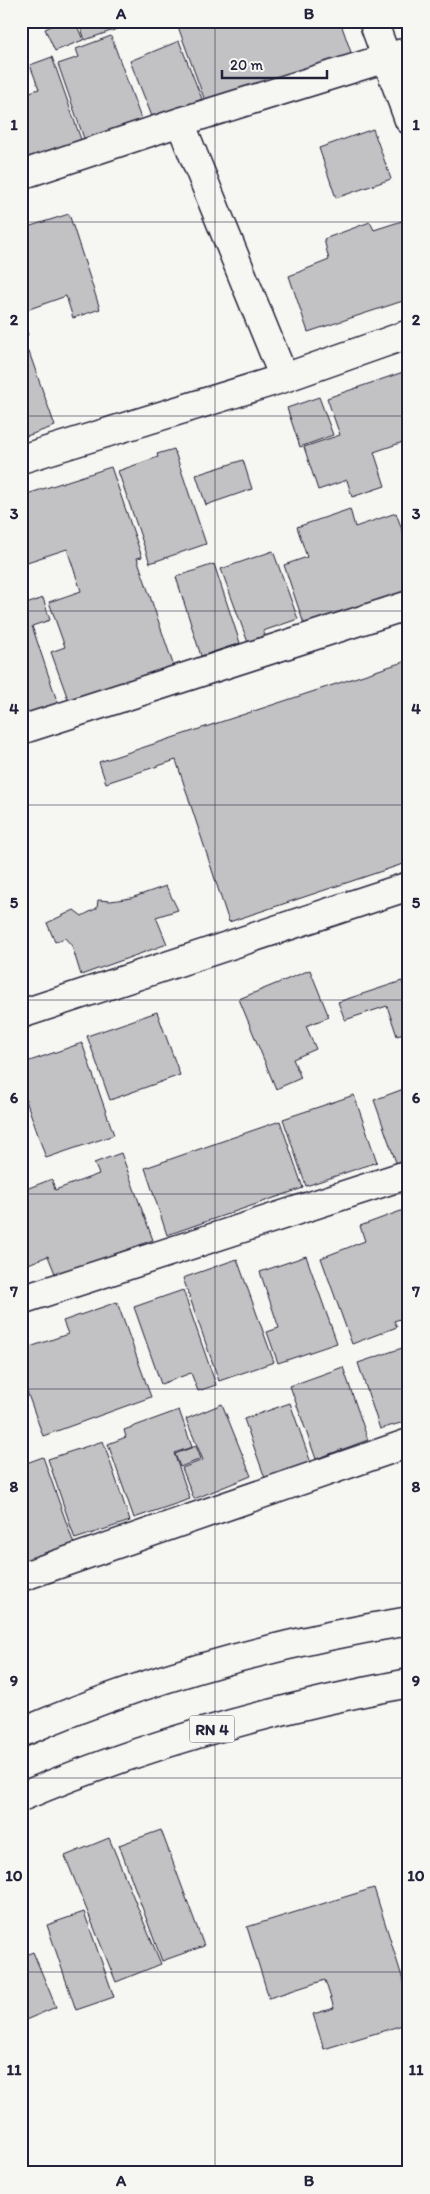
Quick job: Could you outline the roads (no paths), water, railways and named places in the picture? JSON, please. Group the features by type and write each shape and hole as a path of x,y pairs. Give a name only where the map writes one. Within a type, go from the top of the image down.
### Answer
{"street":[{"path":"373,21 397,54 409,120"},
{"path":"21,175 180,122 397,54"},
{"path":"180,122 284,378"},
{"path":"21,458 284,378 409,334"},
{"path":"21,730 409,605"},
{"path":"21,1014 409,886"},
{"path":"21,1300 409,1174"},
{"path":"21,1577 409,1443"},
{"path":"21,1733 190,1671 355,1630 409,1621"},
{"name":"RN 4","path":"21,1797 60,1780 149,1748 240,1720 332,1697 409,1683"}]}
